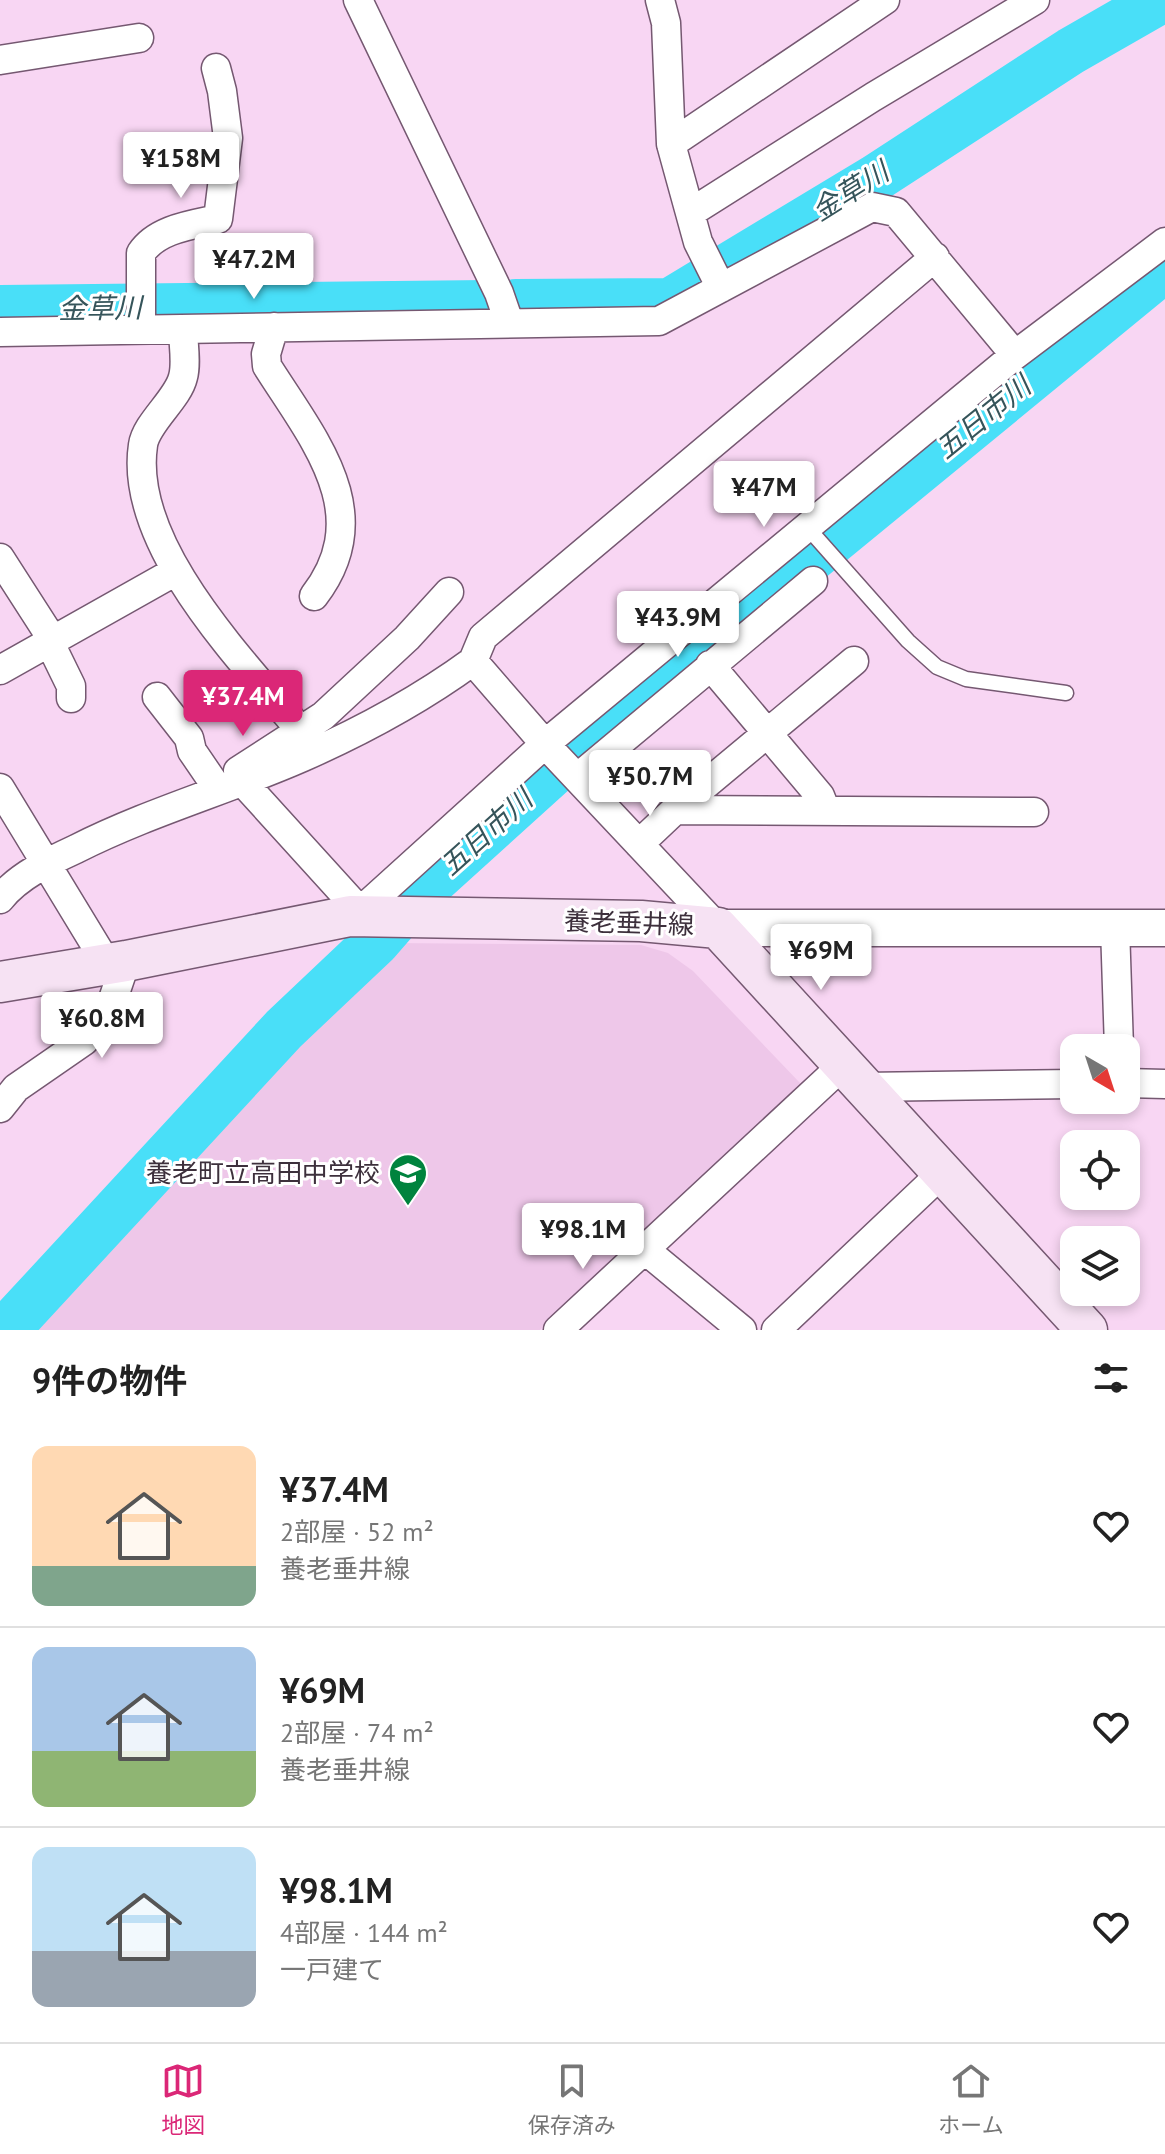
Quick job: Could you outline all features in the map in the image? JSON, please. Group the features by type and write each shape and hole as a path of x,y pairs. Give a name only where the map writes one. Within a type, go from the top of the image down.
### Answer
{"main road":[{"name":"養老垂井線","path":"0,982 364,915 432,919 641,921 718,928 1087,1330"}],"street":[{"path":"358,0 499,293 509,322"},
{"path":"660,0 666,23 671,144 698,242 716,277"},
{"path":"671,144 885,0"},
{"path":"690,213 1035,0"},
{"path":"0,60 139,38"},
{"path":"141,315 141,253 148,243 178,228 218,219 228,138 216,68"},
{"path":"0,332 141,315 183,329 659,321 716,277 872,207 896,212 1015,355"},
{"path":"157,697 189,738 192,751 364,915 545,744 1015,355 1165,242"},
{"path":"0,899 48,863 121,826 302,757 367,726 442,684 473,661 483,637 935,257"},
{"path":"274,327 266,354 267,366 331,475 341,502 340,546 323,584 314,596"},
{"path":"183,329 183,378 143,442 143,485 163,544 176,571 207,617 301,731"},
{"path":"0,558 50,640 71,686 71,698"},
{"path":"0,670 176,571"},
{"path":"577,778 813,581"},
{"path":"229,785 238,771 323,716 407,638 449,592"},
{"path":"473,661 545,744 718,928 1165,928"},
{"path":"639,844 675,810 854,661"},
{"path":"710,665 820,796 826,811"},
{"path":"0,788 116,962 109,1011 84,1041 16,1088 0,1108"},
{"path":"675,810 1034,812"},
{"path":"1115,927 1119,1034"},
{"path":"558,1330 644,1249 854,1076 1060,1083"},
{"path":"1140,1083 1165,1084"},
{"path":"776,1330 943,1172"},
{"path":"644,1249 742,1330"}],"lane":[{"path":"807,527 908,641 937,667 966,679 1066,693"}],"shaded area":[{"name":"養老町立高田中学校","path":"391,943 641,945 668,953 693,971 801,1084 540,1330 31,1330"}],"waterway":[{"name":"金草川","path":"516,303 670,302 874,179 1071,51 1160,0"},
{"name":"五日市川","path":"6,1330 284,1029 376,942 416,896 574,753 1165,268"},
{"name":"金草川","path":"0,309 487,304"}],"place":[{"name":"養老町立高田中学校","path":"408,1207"}]}
